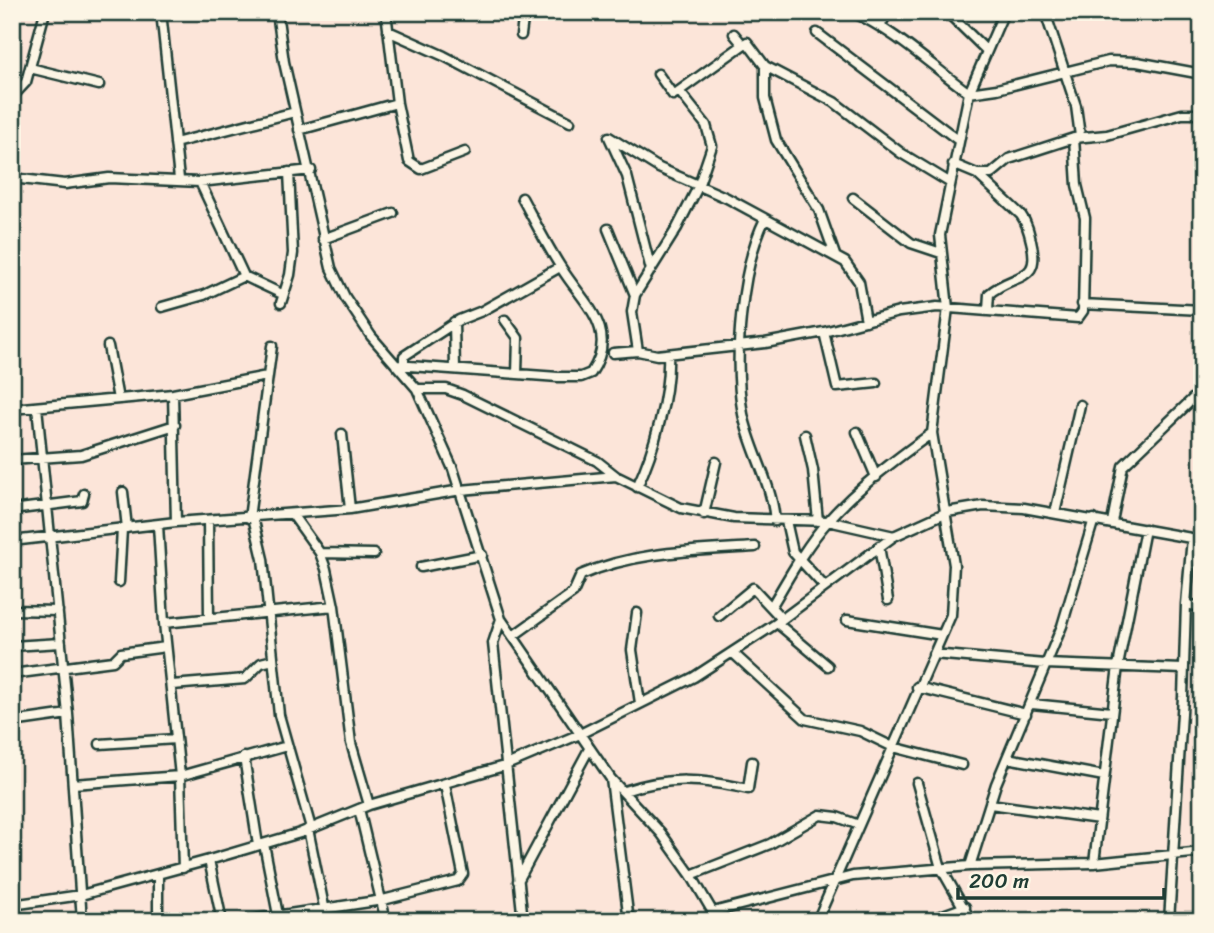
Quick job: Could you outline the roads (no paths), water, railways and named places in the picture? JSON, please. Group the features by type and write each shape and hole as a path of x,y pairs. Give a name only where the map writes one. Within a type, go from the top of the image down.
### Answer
{"street":[{"path":"12,97 26,82 45,12"},
{"path":"161,12 179,179"},
{"path":"277,12 295,112 311,170 331,268 356,313 417,389 461,490 501,620 611,779 624,791 691,875 718,921"},
{"path":"386,12 405,148 414,166 421,169 431,168 465,152"},
{"path":"521,35 524,12"},
{"path":"852,12 880,26 969,93 997,89 1065,69 1110,61 1137,62 1202,74"},
{"path":"880,26 888,12"},
{"path":"947,12 987,51"},
{"path":"822,919 917,687 951,615 955,592 947,512 932,433 948,308 940,235 969,93 1004,12"},
{"path":"613,353 638,351 668,354 741,345 824,332 899,312 948,308 1078,318 1083,311 1085,218 1077,185 1076,106 1045,12"},
{"path":"388,31 444,56 570,122"},
{"path":"817,33 958,140"},
{"path":"734,34 743,45"},
{"path":"658,74 673,95 747,43 765,66 834,102 901,153 950,181"},
{"path":"765,66 765,98 776,139 819,210 835,255"},
{"path":"30,68 99,85"},
{"path":"638,351 632,312 635,295 677,228 711,155 711,135 678,91"},
{"path":"299,130 397,103"},
{"path":"175,143 295,112"},
{"path":"953,164 978,174 991,174 1009,159 1077,137 1107,135 1182,114 1202,114"},
{"path":"650,270 627,176 609,137 698,187 727,198 835,255 852,269 859,282 866,321"},
{"path":"12,178 65,184 109,178 200,182 311,170"},
{"path":"200,182 244,276 282,298 288,283 293,253 289,172"},
{"path":"978,174 1026,221 1035,255 1032,270 1028,275 1002,284 989,294 988,309"},
{"path":"400,365 581,377 591,373 602,350 597,321 560,267 522,198"},
{"path":"853,198 911,243 941,253"},
{"path":"323,239 393,213"},
{"path":"765,219 749,257 741,345 743,413 755,455 772,492 775,521"},
{"path":"608,229 635,295"},
{"path":"400,365 404,356 454,322 482,311 560,267"},
{"path":"162,307 204,295 244,276"},
{"path":"1082,304 1202,310"},
{"path":"505,320 518,338 517,374"},
{"path":"454,322 455,369"},
{"path":"824,332 837,387 876,383"},
{"path":"108,346 118,400"},
{"path":"272,346 251,517 263,559 277,699 310,828 327,921"},
{"path":"637,487 648,460 668,381 668,354"},
{"path":"12,409 173,394 267,376"},
{"path":"417,389 446,389 463,395 597,461 616,476 681,508 704,514 775,521 828,521 894,536"},
{"path":"1112,522 1124,466 1202,390"},
{"path":"173,394 176,522"},
{"path":"1055,513 1080,405"},
{"path":"37,407 68,714 82,921"},
{"path":"12,460 81,455 174,425"},
{"path":"857,432 876,477"},
{"path":"771,607 799,560 828,521 876,477 932,433"},
{"path":"342,435 351,509"},
{"path":"805,435 813,470 818,521"},
{"path":"704,514 716,462"},
{"path":"12,541 176,522 351,509 461,490 616,476"},
{"path":"120,582 124,529 123,492"},
{"path":"12,510 82,501 84,494"},
{"path":"12,905 81,895 183,868 310,828 369,805 504,766 580,734 694,677 779,621 894,536 947,512 983,506 1094,519 1197,539 1185,604 1169,921"},
{"path":"292,514 320,553 334,606 351,743 369,805"},
{"path":"970,866 1007,758 1032,704 1045,664 1062,626 1094,519"},
{"path":"208,520 209,617"},
{"path":"786,521 790,547 824,586"},
{"path":"158,525 166,648 180,776 183,868"},
{"path":"1094,863 1118,666 1145,529"},
{"path":"879,546 888,600"},
{"path":"513,636 573,593 581,575 603,565 626,558 755,547"},
{"path":"320,553 374,554"},
{"path":"421,567 482,555"},
{"path":"719,616 751,588 771,607 779,621 828,666"},
{"path":"1185,604 1202,607"},
{"path":"164,623 334,606"},
{"path":"12,610 58,611"},
{"path":"636,613 632,650 640,703"},
{"path":"501,620 493,643 504,766 523,921"},
{"path":"847,620 942,635"},
{"path":"12,646 61,643"},
{"path":"12,674 113,661 121,653 166,648"},
{"path":"733,653 805,719 860,731 893,747 962,765"},
{"path":"933,654 1045,664 1183,669"},
{"path":"172,685 244,679 261,663 273,660"},
{"path":"917,687 1026,715"},
{"path":"1032,704 1112,712"},
{"path":"12,722 68,714"},
{"path":"100,744 176,739"},
{"path":"74,784 180,776 287,746"},
{"path":"518,881 589,749"},
{"path":"244,757 279,919"},
{"path":"1007,758 1104,776"},
{"path":"624,791 653,783 703,779 748,789 752,762"},
{"path":"611,779 629,921"},
{"path":"917,783 941,868 971,921"},
{"path":"242,921 279,919 383,900 458,881 463,877 445,785"},
{"path":"990,804 1099,819"},
{"path":"359,809 386,921"},
{"path":"691,875 770,844 820,815 859,825"},
{"path":"713,912 853,876 970,866 1094,863 1202,852"},
{"path":"209,860 222,921"},
{"path":"158,875 158,921"},
{"path":"926,921 965,907"}]}
